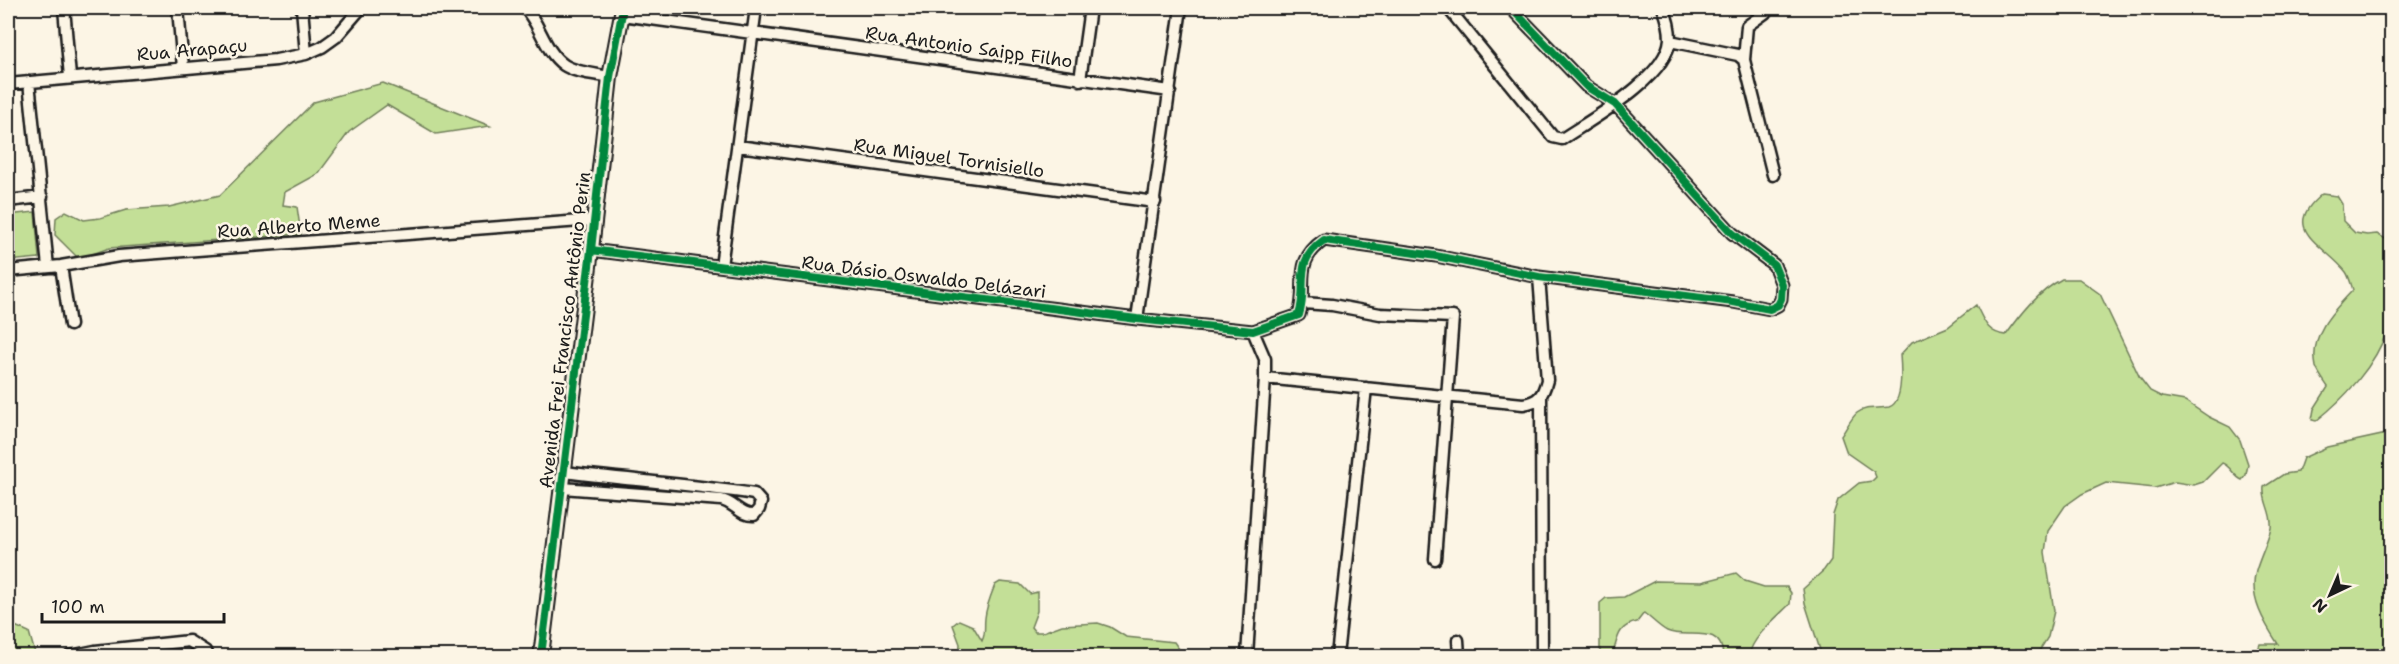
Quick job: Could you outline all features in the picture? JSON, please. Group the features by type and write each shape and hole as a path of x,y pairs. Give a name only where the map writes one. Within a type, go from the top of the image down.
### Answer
{"street":[{"path":"64,8 70,77"},
{"path":"178,8 183,68"},
{"path":"302,8 306,54"},
{"name":"Rua Arapaçu","path":"8,84 276,60 306,54 336,37 361,8"},
{"path":"525,8 533,16 544,39 561,63 566,67 610,77"},
{"path":"721,266 756,8"},
{"path":"1080,80 1090,8"},
{"path":"1137,319 1181,8"},
{"path":"1448,8 1553,137 1562,139 1615,105 1655,71 1670,41 1663,8"},
{"path":"1247,657 1265,378 1265,359 1253,331 1299,315 1303,303 1302,273 1311,249 1324,240 1436,256 1539,277 1733,302 1770,309 1778,305 1781,299 1782,285 1774,265 1732,233 1615,105 1586,86 1510,8"},
{"path":"1768,8 1765,13 1747,26 1744,60 1773,175"},
{"name":"Avenida Frei Francisco Antônio Perin","path":"541,657 610,77 622,11"},
{"name":"Rua Antonio Saipp Filho","path":"622,11 753,33 1170,91"},
{"path":"1670,41 1738,55 1744,60"},
{"path":"28,82 48,267"},
{"name":"Rua Miguel Tornisiello","path":"738,146 1155,202"},
{"path":"8,201 42,197"},
{"name":"Rua Alberto Meme","path":"8,271 61,266 119,256 594,220"},
{"name":"Rua Dásio Oswaldo Delázari","path":"591,250 1137,319 1253,331"},
{"path":"61,266 70,325"},
{"path":"1539,277 1547,380 1541,396 1542,657"},
{"path":"1303,303 1332,304 1380,314 1453,317 1435,559"},
{"path":"1265,378 1523,404 1535,402 1541,396"},
{"path":"1337,657 1366,388"},
{"path":"562,488 721,500 733,504 748,516 754,515 761,502 753,494 691,484 650,483 564,472"},
{"path":"1458,640 1459,657"},
{"path":"70,657 189,641 205,651 207,657"}],"green space":[{"path":"383,83 490,126 436,134 387,105 349,132 318,174 285,192 283,205 297,207 301,234 109,248 79,259 55,235 56,218 66,211 84,220 126,210 169,207 220,195 314,102"},
{"path":"2322,194 2337,196 2342,204 2343,221 2355,233 2377,234 2391,242 2392,286 2390,319 2375,356 2348,392 2316,421 2312,420 2314,409 2328,387 2316,367 2316,344 2324,324 2353,290 2346,272 2317,245 2304,227 2304,217 2309,207"},
{"path":"35,212 39,258 8,261 8,215"},
{"path":"2062,279 2079,279 2100,294 2140,378 2150,391 2162,397 2185,401 2209,417 2230,427 2240,440 2248,464 2246,475 2242,480 2222,463 2203,482 2194,485 2175,482 2155,488 2106,483 2082,494 2065,506 2048,531 2045,552 2054,611 2048,637 2036,656 1822,656 1805,603 1803,589 1824,570 1831,560 1833,515 1838,500 1859,483 1872,481 1876,477 1874,472 1847,453 1841,436 1855,415 1861,411 1889,407 1894,404 1900,384 1900,355 1912,342 1948,327 1976,305 1990,329 2006,335 2038,296"},
{"path":"2391,433 2391,554 2384,557 2391,579 2391,636 2379,656 2256,656 2260,644 2278,644 2263,619 2254,591 2256,571 2271,528 2264,487 2284,474 2298,472 2303,458 2327,447"},
{"path":"1736,573 1745,581 1764,587 1787,587 1791,593 1790,604 1760,635 1749,656 1723,656 1721,646 1716,639 1702,634 1667,631 1644,613 1637,622 1622,630 1612,656 1600,656 1600,603 1606,598 1624,597 1655,581 1702,582"},
{"path":"1000,582 1020,584 1030,594 1037,592 1037,611 1031,627 1035,632 1043,632 1062,625 1098,623 1126,637 1174,642 1184,656 959,656 960,644 953,625 959,620 973,626 982,641 988,605 995,585"},
{"path":"8,623 29,632 35,653 8,656"}],"cycle path":[{"path":"541,656 610,77 623,8"},
{"path":"591,250 1137,319 1253,331 1299,315 1302,304 1304,266 1314,249 1324,240 1436,256 1539,277 1733,302 1770,309 1778,305 1782,285 1774,265 1732,233 1615,104 1586,86 1511,8"}]}
